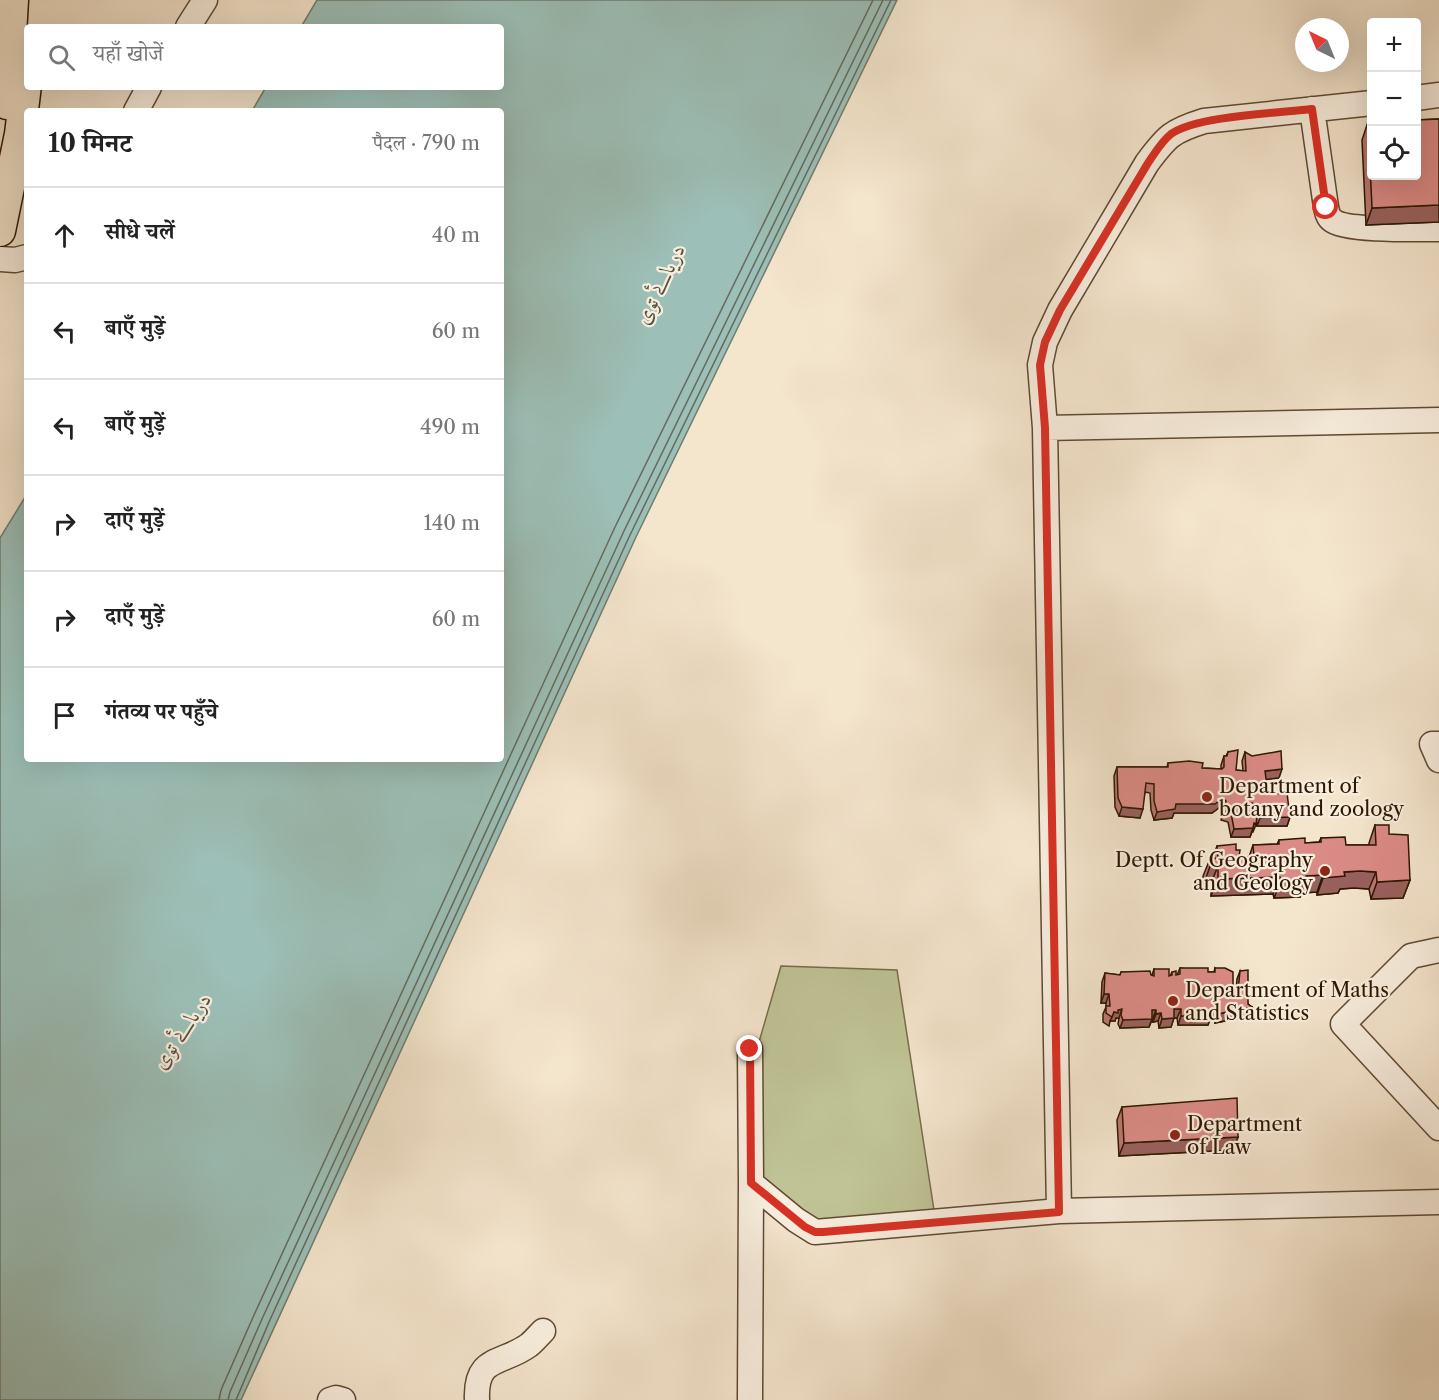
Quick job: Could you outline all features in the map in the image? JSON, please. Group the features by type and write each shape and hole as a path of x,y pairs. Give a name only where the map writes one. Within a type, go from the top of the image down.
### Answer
{"main road":[{"path":"0,149 9,96 13,0"},
{"path":"28,0 29,24"},
{"path":"0,231 20,134 25,90"}],"street":[{"path":"190,24 205,0"},
{"path":"138,108 147,90"},
{"path":"1421,97 1439,95"},
{"path":"1059,1212 1045,428 1040,365 1045,342 1060,310 1148,163 1163,141 1179,129 1204,121 1367,103"},
{"path":"1312,109 1329,218 1334,222 1360,227 1439,229"},
{"path":"0,259 24,258"},
{"path":"1045,428 1439,420"},
{"path":"1439,744 1432,744 1439,760"},
{"path":"1439,950 1411,956 1343,1024 1439,1128"},
{"path":"750,1049 750,1400"},
{"path":"751,1183 805,1227 815,1232 1059,1212 1439,1202"},
{"path":"477,1400 477,1384 485,1366 528,1346 543,1331"},
{"path":"330,1400 343,1400"}],"green space":[{"path":"781,966 897,970 936,1223 806,1240 752,1194 759,1042"}],"water":[{"name":"دریائے توی","path":"317,0 897,0 636,537 241,1400 0,1400 0,538 24,499 24,762 504,762 504,108 254,108 264,90 504,90 504,24 303,24"}],"building":[{"path":"1439,119 1439,205 1372,208 1371,180 1421,180 1421,120"},
{"name":"Department of botany and zoology","path":"1238,750 1236,770 1246,771 1245,752 1252,756 1281,751 1282,769 1265,771 1268,794 1287,793 1290,817 1260,818 1258,805 1252,803 1251,815 1257,817 1256,824 1254,823 1253,828 1234,829 1231,813 1224,811 1226,801 1223,798 1215,804 1176,804 1175,809 1157,812 1154,801 1154,784 1146,783 1143,809 1122,807 1118,798 1117,767 1168,767 1168,763 1189,761 1203,763 1202,768 1222,769 1224,756 1227,756 1228,752"},
{"path":"1375,825 1389,825 1389,834 1408,835 1410,880 1377,882 1376,872 1360,871 1344,872 1345,876 1323,878 1323,875 1306,876 1307,880 1281,881 1280,877 1218,879 1218,866 1210,866 1210,859 1218,858 1217,846 1236,844 1236,850 1240,850 1239,857 1254,857 1253,845 1279,844 1279,840 1305,838 1305,843 1321,842 1321,838 1345,837 1346,845 1376,845"},
{"name":"Department of Maths and Statistics","path":"1180,968 1208,968 1208,972 1215,972 1215,968 1225,968 1233,972 1233,991 1238,991 1240,971 1248,970 1248,1004 1252,1007 1218,1014 1218,1010 1211,1010 1211,1016 1181,1016 1181,1009 1174,1009 1174,1018 1162,1019 1161,1013 1156,1014 1156,1010 1152,1010 1152,1019 1123,1020 1122,1009 1118,1010 1118,1013 1114,1012 1112,1017 1106,1013 1106,1006 1110,1006 1109,994 1104,994 1105,973 1120,975 1121,972 1150,971 1154,976 1154,969 1169,969 1169,976 1176,971 1176,975 1180,974"},
{"name":"Department of Law","path":"1237,1098 1238,1137 1124,1143 1122,1107"}],"place":[{"name":"Department of botany and zoology","path":"1207,797"},
{"name":"Deptt. Of Geography and Geology","path":"1325,871"},
{"name":"Department of Maths and Statistics","path":"1173,1001"},
{"name":"Department of Law","path":"1175,1135"}],"route":[{"path":"750,1049 751,1183 810,1230 823,1232 1059,1212 1045,428 1040,365 1045,342 1060,310 1148,163 1163,141 1179,129 1204,121 1312,109 1326,207"}]}
